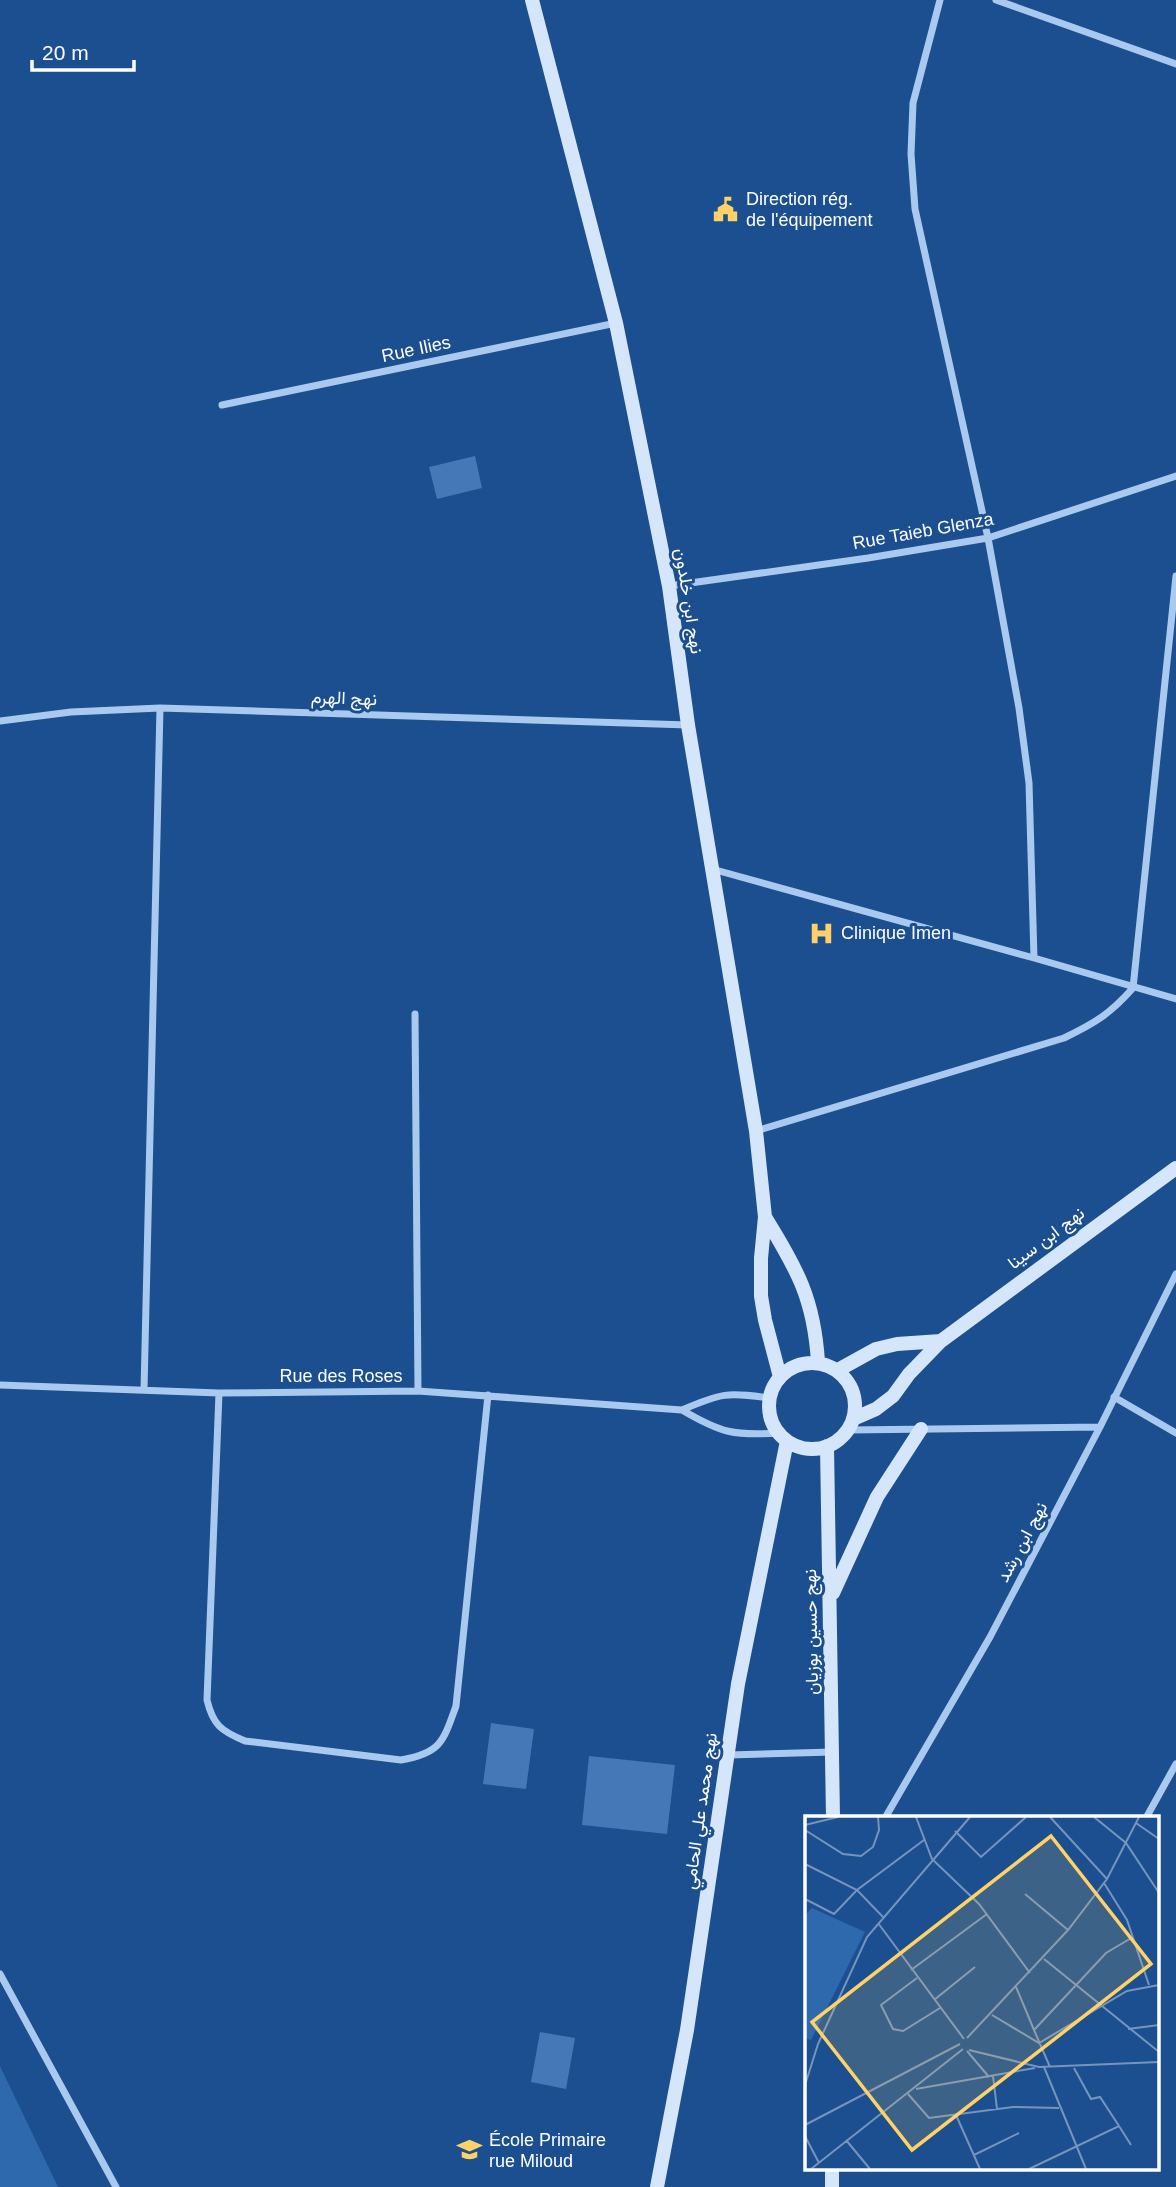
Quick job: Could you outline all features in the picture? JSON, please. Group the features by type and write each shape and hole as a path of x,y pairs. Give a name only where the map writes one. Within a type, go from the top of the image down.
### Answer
{"street":[{"name":"نهج ابن خلدون","path":"531,0 616,323 669,586 688,725 756,1131 765,1217 761,1296 780,1377"},
{"path":"940,0 913,103 911,154 915,209 988,538 1026,748 1034,958"},
{"path":"996,0 1176,64"},
{"name":"Rue Ilies","path":"222,405 616,323"},
{"name":"Rue Taieb Glenza","path":"669,586 988,538 1176,476"},
{"path":"756,1131 1064,1038 1115,1008 1133,988 1176,576"},
{"path":"144,1390 160,708"},
{"name":"نهج الهرم","path":"0,721 71,712 160,708 688,725"},
{"path":"712,869 1176,999"},
{"path":"415,1014 418,1391"},
{"name":"نهج ابن سينا","path":"851,1424 893,1396 909,1374 941,1341 1176,1168"},
{"name":"نهج ابن خلدون","path":"765,1217 798,1275 808,1299 816,1332 818,1362"},
{"name":"نهج ابن رشد","path":"886,1816 990,1637 1101,1427 1176,1274"},
{"path":"838,1370 876,1349 897,1344 941,1341"},
{"path":"818,1362 838,1370 850,1384 855,1401 851,1424 827,1446 813,1449 799,1447 783,1437 769,1411 769,1398 780,1377 790,1367 804,1363 818,1362"},
{"name":"Rue des Roses","path":"0,1385 219,1393 418,1391 682,1410 719,1395 733,1393 769,1398"},
{"path":"219,1393 207,1700 212,1718 226,1733 244,1741 401,1760 425,1756 445,1737 456,1706 488,1395"},
{"path":"1114,1397 1176,1433"},
{"name":"Rue des Roses","path":"682,1410 724,1432 783,1437"},
{"path":"851,1424 921,1429 1101,1427"},
{"path":"830,1597 877,1497 921,1429"},
{"name":"نهج محمد علي الحامي","path":"657,2187 687,2030 738,1684 783,1437"},
{"name":"نهج حسين بوزيان","path":"827,1446 833,1816"},
{"path":"728,1755 832,1752"},
{"path":"1147,1816 1176,1764"},
{"path":"1167,1781 1176,1783"},
{"path":"0,1974 116,2187"}],"shaded area":[{"path":"0,2066 58,2187 0,2187"}],"building":[{"path":"475,456 482,488 437,499 429,467"},
{"path":"491,1723 534,1729 526,1789 483,1784"},
{"path":"589,1756 675,1765 667,1834 582,1825"},
{"path":"540,2032 575,2038 566,2089 531,2082"}],"place":[{"name":"Direction rég. de l'équipement","path":"726,209"},
{"name":"Clinique Imen","path":"821,933"},
{"name":"École Primaire rue Miloud","path":"469,2150"}]}
